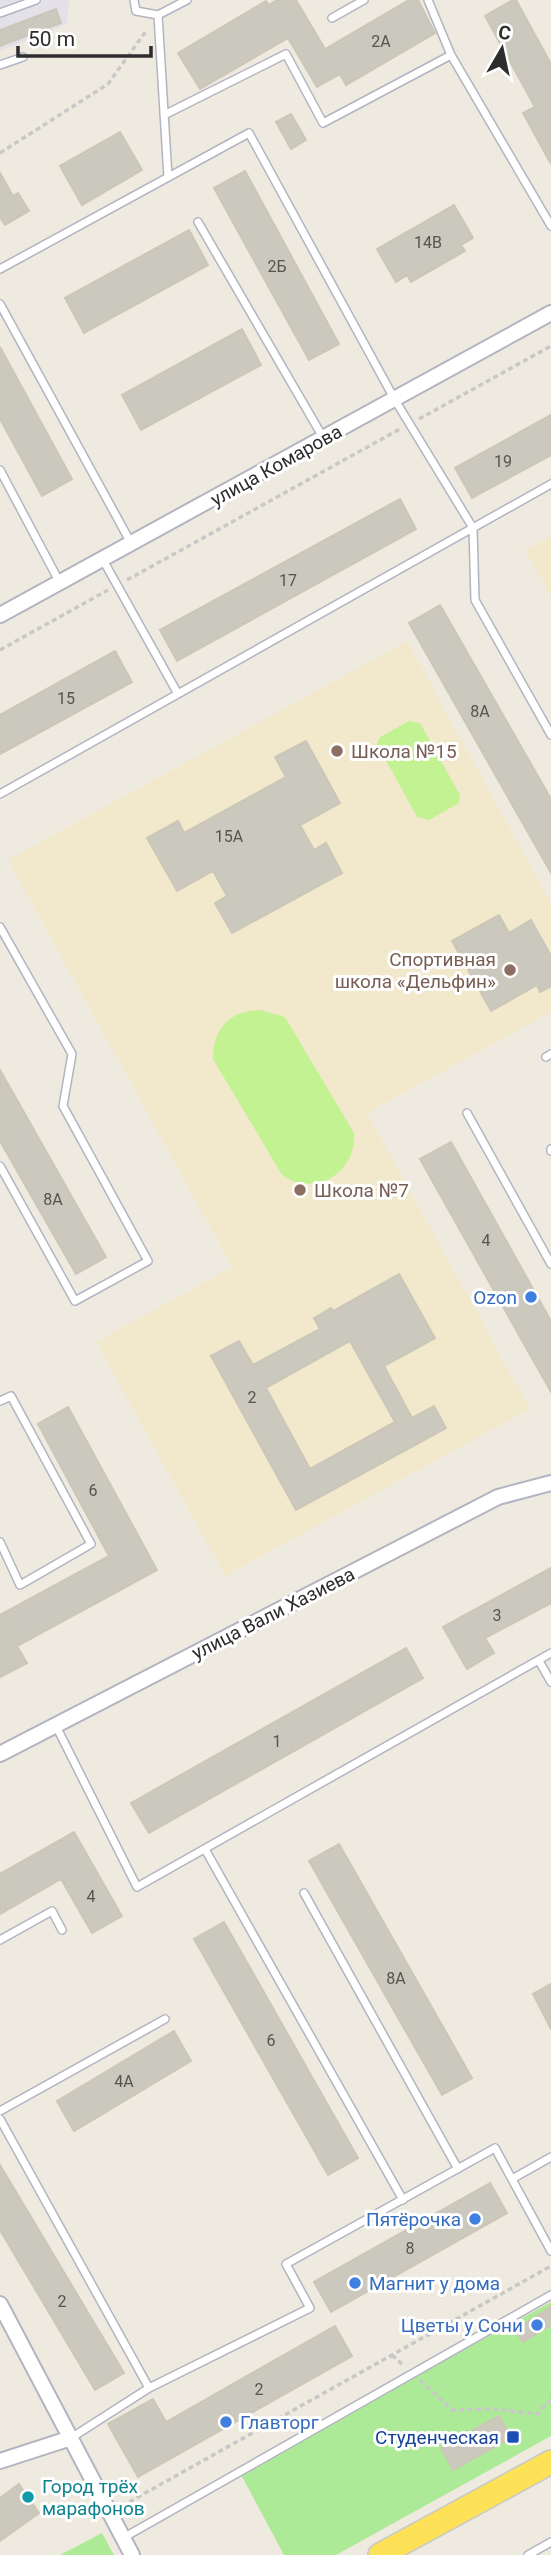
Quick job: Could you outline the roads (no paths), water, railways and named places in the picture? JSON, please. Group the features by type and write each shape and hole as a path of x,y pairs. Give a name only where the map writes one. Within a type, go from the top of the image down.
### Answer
{"main road":[{"path":"380,2555 551,2462"}],"street":[{"name":"улица Комарова","path":"0,615 551,313"},
{"name":"улица Вали Хазиева","path":"0,1754 498,1497 551,1483"},
{"path":"0,2304 132,2555"},
{"path":"0,2461 71,2438"}],"lane":[{"path":"0,13 36,0"},
{"path":"134,0 136,10 158,15 187,0"},
{"path":"332,18 364,0"},
{"path":"428,0 451,55 551,226"},
{"path":"158,15 167,177"},
{"path":"164,115 286,54 323,123 451,55"},
{"path":"0,65 23,57"},
{"path":"0,269 249,133 395,400 473,528 475,600 551,735"},
{"path":"198,222 324,439"},
{"path":"0,304 132,544"},
{"path":"0,470 60,583"},
{"path":"0,794 551,484"},
{"path":"103,560 178,694"},
{"path":"0,927 72,1054 62,1106 148,1261 75,1301 0,1166"},
{"path":"467,1113 551,1264"},
{"path":"0,1401 10,1396 91,1544 20,1585 0,1542"},
{"path":"56,1726 137,1887 206,1851 551,1653"},
{"path":"539,1661 551,1682"},
{"path":"206,1851 403,2200"},
{"path":"304,1893 458,2169"},
{"path":"0,1940 52,1912 62,1930"},
{"path":"0,2111 165,2019"},
{"path":"0,2119 149,2388"},
{"path":"71,2438 149,2388 310,2308 286,2264 495,2148 551,2251"},
{"path":"512,2179 551,2157"},
{"path":"123,2538 551,2295"},
{"path":"528,2555 551,2542"}],"place":[{"name":"Школа №15","path":"337,751"},
{"name":"Спортивная школа «Дельфин»","path":"510,970"},
{"name":"Школа №7","path":"300,1190"},
{"name":"Ozon","path":"531,1297"},
{"name":"Пятёрочка","path":"475,2219"},
{"name":"Магнит у дома","path":"355,2283"},
{"name":"Цветы у Сони","path":"537,2325"},
{"name":"Главторг","path":"226,2422"},
{"name":"Студенческая","path":"513,2437"},
{"name":"Город трёх марафонов","path":"28,2497"}]}
